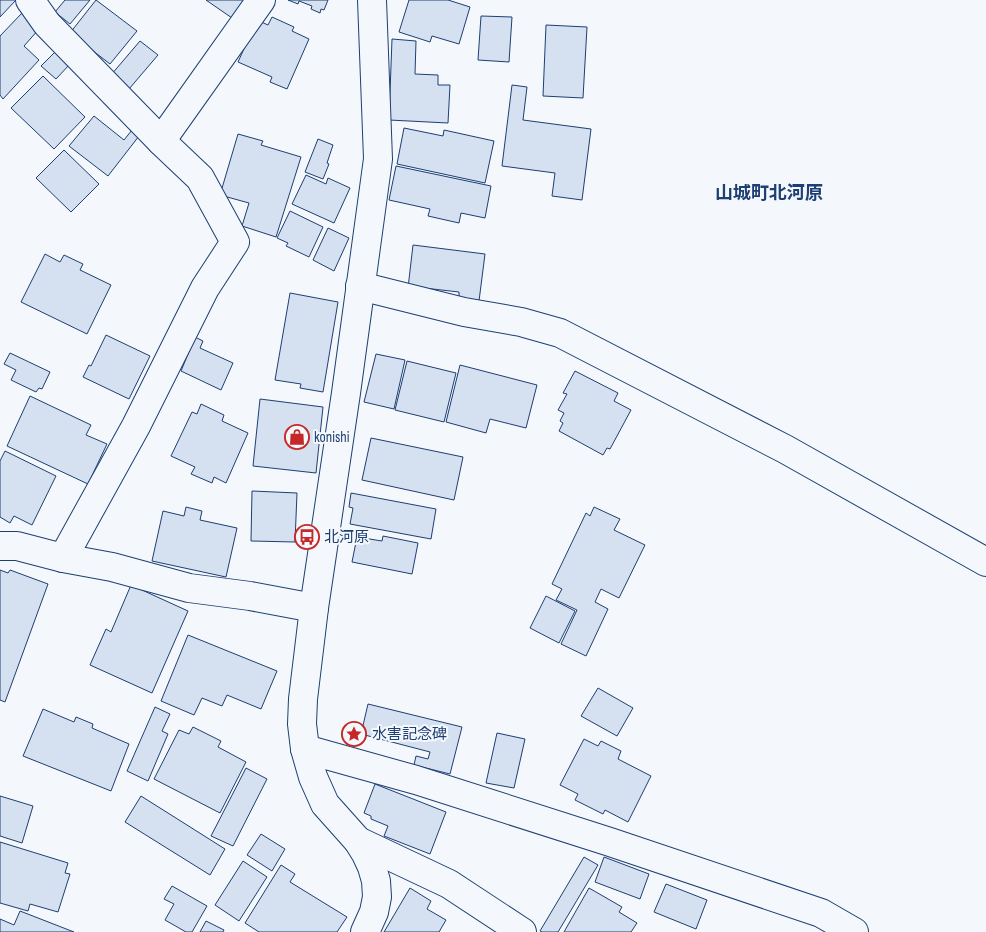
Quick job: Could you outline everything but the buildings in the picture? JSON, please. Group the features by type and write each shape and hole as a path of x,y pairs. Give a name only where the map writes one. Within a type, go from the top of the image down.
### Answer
{"street":[{"path":"30,0 47,24 200,178 235,242 205,288 136,426 63,558"},
{"path":"161,140 261,0"},
{"path":"365,932 374,912 377,897 376,881 369,860 358,842 325,804 313,777 305,749 302,724 303,699 314,608 378,159 372,0"},
{"path":"360,286 464,312 522,322 560,333 785,449 986,562"},
{"path":"0,546 17,546 63,558 112,567 189,588 250,596 314,608"},
{"path":"305,749 416,780 610,842 821,913 854,932"},
{"path":"358,842 449,884 522,932"}],"place":[{"name":"konishi","path":"297,437"},
{"name":"北河原","path":"307,537"},
{"name":"水害記念碑","path":"354,734"}],"district":[{"name":"山城町北河原","path":"769,193"}]}
